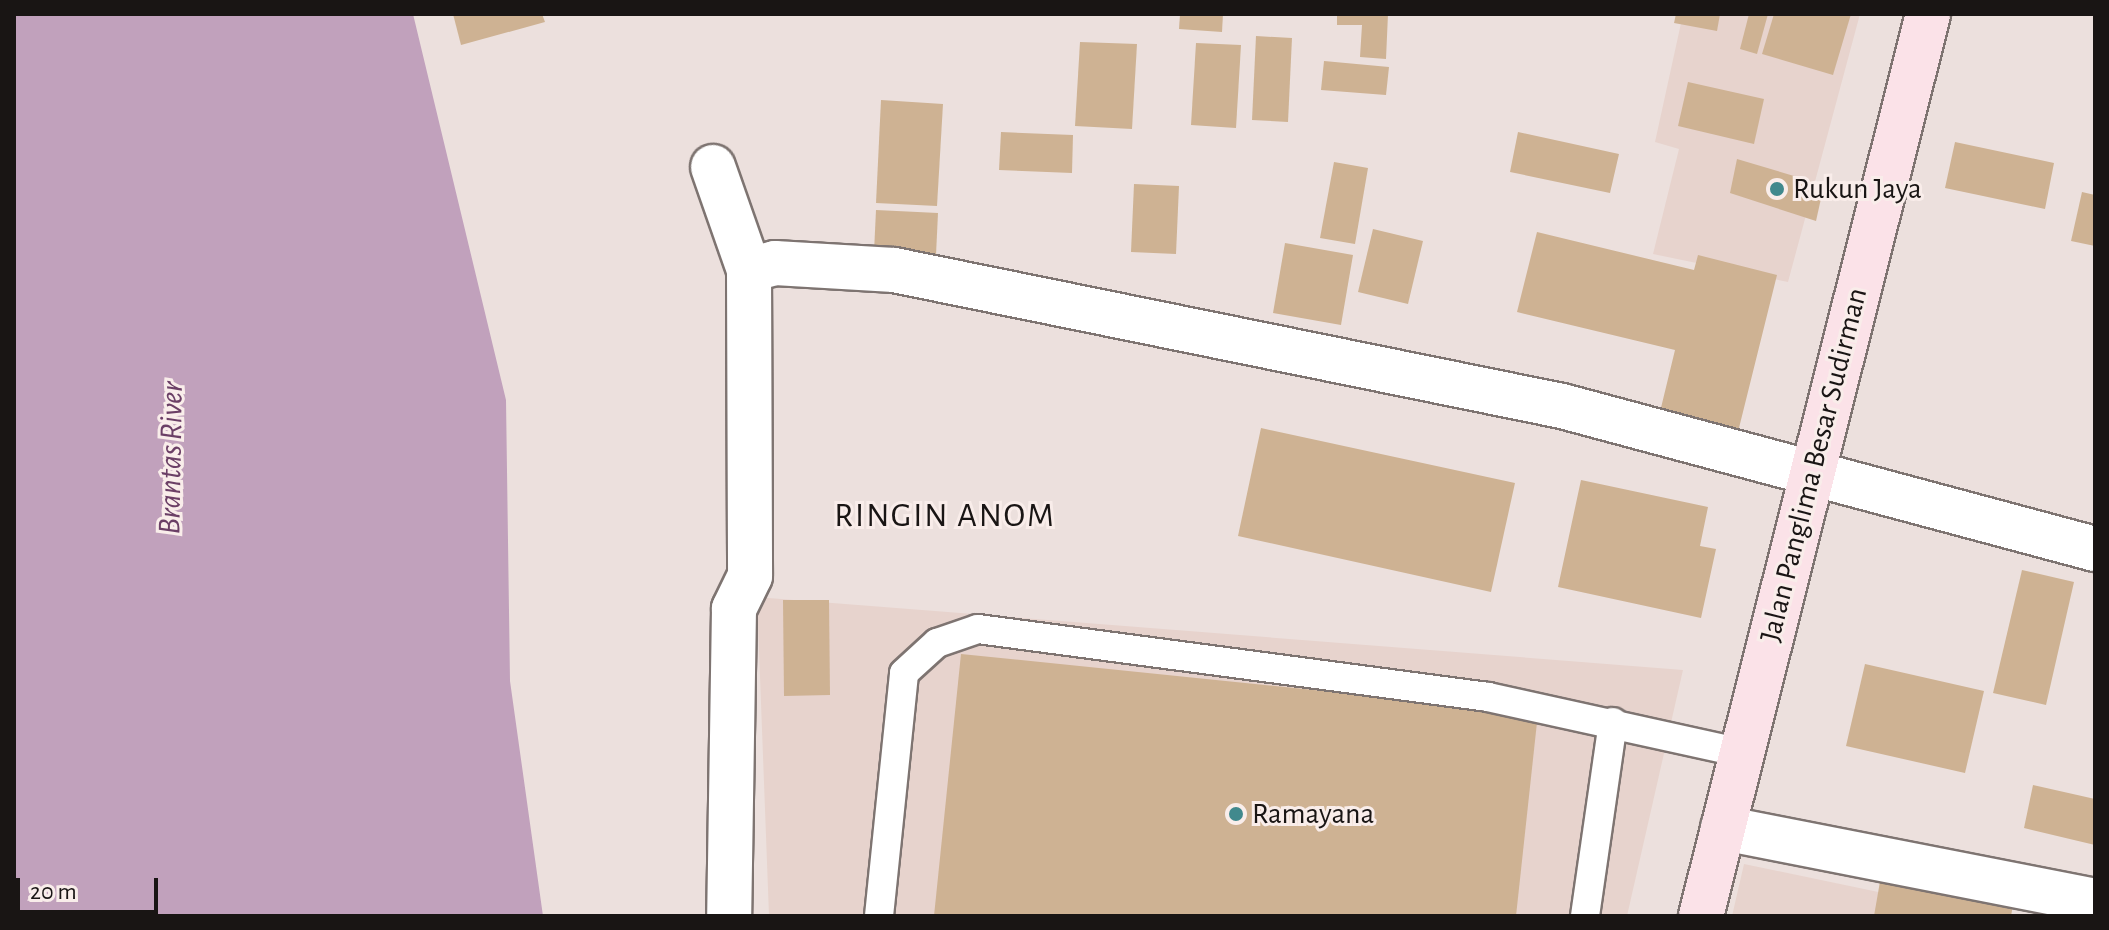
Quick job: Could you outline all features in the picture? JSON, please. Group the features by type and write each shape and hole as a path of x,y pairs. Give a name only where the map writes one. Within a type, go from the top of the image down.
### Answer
{"main road":[{"name":"Jalan Panglima Besar Sudirman","path":"1701,916 1811,469 1928,14"}],"street":[{"path":"713,167 749,270 750,576 734,609 729,916"},
{"path":"749,270 775,263 894,270 1562,406 1811,469 2095,549"},
{"path":"1723,828 2095,901"}],"lane":[{"path":"879,916 904,673 937,643 978,629 1488,697 1743,753"},
{"path":"1585,916 1613,722"}],"shaded area":[{"path":"1683,14 1860,14 1788,282 1653,254 1679,149 1655,142"},
{"path":"757,597 1683,670 1627,916 769,916"},
{"path":"1744,864 1993,916 1732,916"}],"water":[{"name":"Brantas River","path":"14,14 413,14 506,400 510,681 543,916 14,916"}],"building":[{"path":"453,14 542,14 545,22 461,45"},
{"path":"1180,14 1223,14 1222,32 1179,29"},
{"path":"1337,14 1388,14 1386,59 1360,57 1362,25 1337,25"},
{"path":"1676,14 1720,14 1717,31 1674,23"},
{"path":"1749,14 1768,14 1757,54 1740,49"},
{"path":"1774,14 1851,14 1833,75 1762,54"},
{"path":"1256,36 1292,38 1288,122 1252,120"},
{"path":"1080,42 1137,44 1132,129 1075,126"},
{"path":"1196,43 1241,45 1236,128 1191,125"},
{"path":"1324,61 1389,67 1386,95 1321,90"},
{"path":"1688,82 1764,99 1754,144 1678,126"},
{"path":"881,100 943,104 937,206 876,203"},
{"path":"1001,132 1073,135 1072,173 999,170"},
{"path":"1518,132 1619,154 1610,193 1510,172"},
{"path":"1955,142 2054,163 2045,209 1945,188"},
{"name":"Rukun Jaya","path":"1737,159 1824,185 1816,221 1730,193"},
{"path":"1334,162 1368,168 1355,244 1320,238"},
{"path":"1134,184 1179,186 1176,254 1131,252"},
{"path":"2082,192 2095,195 2095,246 2071,241"},
{"path":"876,210 938,213 936,255 874,252"},
{"path":"1373,229 1423,241 1408,304 1358,292"},
{"path":"1537,232 1694,270 1698,255 1777,275 1737,436 1659,416 1675,350 1517,312"},
{"path":"1285,243 1353,255 1341,325 1273,313"},
{"path":"1261,428 1515,483 1491,592 1238,536"},
{"path":"1581,480 1708,507 1700,546 1716,549 1701,618 1558,587"},
{"path":"2022,570 2074,582 2046,705 1993,693"},
{"path":"783,600 829,600 830,695 784,696"},
{"name":"Ramayana","path":"961,654 1538,713 1516,916 934,916"},
{"path":"1865,664 1984,691 1965,773 1846,746"},
{"path":"2033,785 2095,799 2095,845 2024,828"},
{"path":"1882,870 2015,894 2011,916 1874,916"}],"place":[{"name":"Rukun Jaya","path":"1777,189"},
{"name":"Ramayana","path":"1236,814"}],"district":[{"name":"RINGIN ANOM","path":"945,517"}]}
